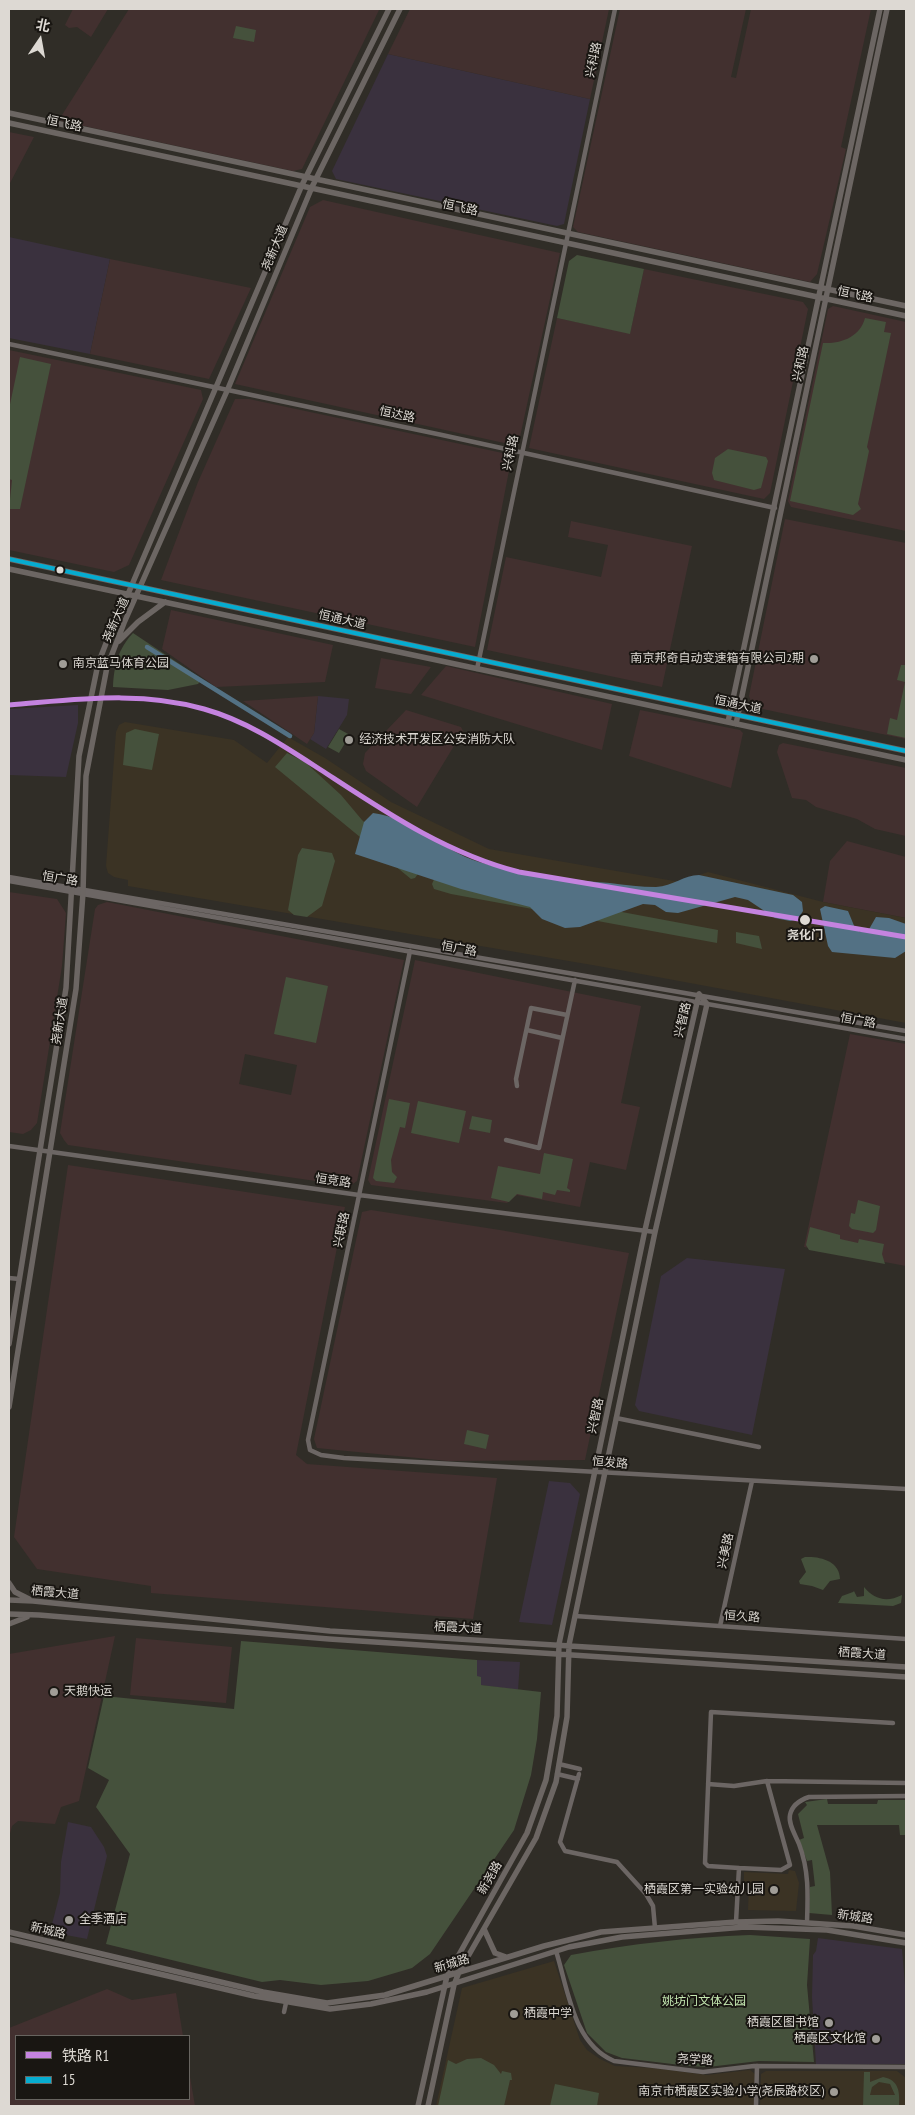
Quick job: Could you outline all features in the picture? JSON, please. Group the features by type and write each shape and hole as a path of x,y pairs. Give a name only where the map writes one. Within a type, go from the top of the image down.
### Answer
{"main road":[{"name":"尧新大道","path":"9,1344 66,988 76,783 82,735 98,664 115,620 128,594 302,185 388,9"},
{"name":"尧新大道","path":"9,1407 76,989 87,767 107,667 115,644 138,596 227,391 312,187 398,9"},
{"name":"兴和路","path":"736,724 781,510 822,298 820,287 880,9"},
{"name":"兴和路","path":"728,722 773,508 822,298 827,289 887,9"},
{"name":"恒飞路","path":"9,113 906,306"},
{"name":"恒飞路","path":"9,123 567,241 906,316"},
{"name":"恒通大道","path":"9,559 906,751"},
{"name":"恒通大道","path":"9,569 906,760"},
{"path":"115,644 138,622 164,602"},
{"name":"兴智路","path":"559,1654 559,1644 645,1230 699,994"},
{"name":"兴智路","path":"570,1654 575,1616 616,1418 706,1004 699,994"},
{"path":"9,1583 16,1592 33,1601"},
{"name":"栖霞大道","path":"9,1600 330,1631 906,1667"},
{"name":"栖霞大道","path":"9,1614 329,1640 906,1677"},
{"path":"9,1624 22,1618 39,1615"},
{"name":"新尧路","path":"418,2106 443,1987 447,1976 527,1833 546,1780 557,1716 559,1654"},
{"name":"新尧路","path":"428,2106 454,1984 459,1972 536,1838 557,1774 567,1717 570,1654"},
{"name":"新城路","path":"9,1932 312,2002 368,1999 571,1938 601,1932 736,1922 807,1922 853,1926 906,1935"},
{"name":"新城路","path":"9,1939 286,2002 320,2008 346,2008 443,1987 556,1951 622,1937 745,1928 827,1930 906,1943"},
{"path":"484,1929 494,1953 506,1958"}],"street":[{"name":"兴科路","path":"477,669 520,453 567,241 615,9"},
{"name":"恒达路","path":"9,344 781,510"},
{"name":"恒广路","path":"9,879 699,994 906,1031"},
{"name":"恒广路","path":"82,891 906,1040"},
{"name":"兴联路","path":"312,1453 308,1447 308,1440 410,950"},
{"path":"506,1140 539,1148 575,980"},
{"path":"517,1086 531,1008 567,1014"},
{"path":"527,1030 562,1038"},
{"name":"恒竞路","path":"9,1146 359,1195 655,1232"},
{"path":"9,1278 19,1279"},
{"path":"616,1418 758,1447"},
{"name":"恒发路","path":"312,1453 344,1458 595,1471 605,1474 906,1489"},
{"name":"兴美路","path":"720,1626 752,1481"},
{"name":"恒久路","path":"575,1616 906,1639"},
{"path":"767,1781 790,1865 781,1870 708,1866 705,1863 711,1712 893,1723"},
{"path":"559,1764 579,1774"},
{"path":"557,1774 579,1774"},
{"path":"579,1774 560,1842 561,1848 565,1852 617,1862 646,1894 653,1906 655,1928"},
{"path":"708,1784 734,1786 767,1781 906,1783"},
{"path":"807,1922 808,1880 800,1847 790,1821 793,1807 800,1800 809,1797 906,1796"},
{"path":"736,1922 739,1868"},
{"name":"尧学路","path":"556,1951 579,2025 591,2047 603,2057 626,2064 690,2071 717,2071 758,2066 906,2067"},
{"path":"284,2012 286,2002"},
{"path":"756,2106 758,2066"}],"shaded area":[{"path":"73,9 108,9 91,37 77,27 69,28 65,25"},
{"path":"129,9 379,10 302,169 293,171 61,121 62,115"},
{"path":"410,9 609,9 590,99 388,54"},
{"path":"620,9 746,9 731,77 736,78 751,9 871,9 841,147 846,149 817,274 810,282 578,232 573,227"},
{"path":"388,54 590,99 564,224 557,226 336,179 332,171"},
{"path":"9,132 34,137 9,185"},
{"path":"323,200 560,253 518,446 235,384 310,207"},
{"path":"9,237 110,259 90,354 9,338"},
{"path":"110,259 251,288 209,379 90,354"},
{"path":"644,269 803,302 808,309 770,493 764,499 529,448 557,318 630,333"},
{"path":"833,306 906,322 906,531 791,507 788,501 828,309"},
{"path":"9,350 201,390 203,399 129,565 114,572 9,550"},
{"path":"235,399 249,399 512,455 475,647 161,580 198,482"},
{"path":"785,519 906,543 906,739 753,707 749,696"},
{"path":"571,521 692,546 662,687 487,650 506,557 601,577 608,545 568,537"},
{"path":"171,610 333,645 325,682 216,687 162,649"},
{"path":"381,658 431,667 411,694 375,688"},
{"path":"446,666 612,704 602,750 421,695"},
{"path":"318,696 349,699 347,715 326,749 310,739 314,733"},
{"path":"318,696 314,733 307,744 243,701"},
{"path":"78,705 78,723 66,777 9,775 9,709"},
{"path":"406,710 461,727 463,731 417,807 366,771 363,764 365,753"},
{"path":"640,710 740,730 743,733 731,788 629,756"},
{"path":"125,722 234,740 267,763 288,737 325,758 391,802 489,849 680,882 708,872 823,902 906,918 906,1023 598,966 128,886 128,880 114,877 108,873 106,866 116,732 119,725"},
{"path":"783,743 906,768 906,836 875,829 857,819 816,807 806,800 792,798 777,752 779,745"},
{"path":"847,841 906,857 906,918 823,902 830,861"},
{"path":"9,892 57,899 66,913 62,966 37,1123 31,1130 23,1134 9,1132"},
{"path":"107,902 404,960 357,1181 350,1186 68,1145 60,1133 95,909 98,905","holes":["245,1054 297,1065 291,1095 239,1084"]},
{"path":"415,960 641,1006 621,1103 640,1107 626,1170 590,1162 580,1207 517,1195 507,1203 371,1185 368,1180"},
{"path":"850,1034 906,1044 906,1266 804,1247"},
{"path":"68,1165 345,1207 296,1455 307,1464 497,1478 473,1619 151,1593 151,1586 37,1569 14,1537"},
{"path":"371,1210 629,1253 585,1460 448,1461 317,1448 314,1439 362,1212"},
{"path":"687,1258 785,1269 752,1435 639,1411 635,1405 661,1276"},
{"path":"549,1481 570,1483 580,1494 552,1625 519,1622"},
{"path":"115,1636 79,1801 61,1807 55,1824 18,1821 12,1826 9,1837 9,1654"},
{"path":"136,1638 232,1647 226,1703 130,1695"},
{"path":"477,1660 520,1662 518,1690 481,1685 477,1677"},
{"path":"68,1822 91,1827 104,1847 107,1856 87,1939 50,1932 60,1893 61,1862"},
{"name":"栖霞区第一实验幼儿园","path":"789,1870 795,1871 799,1883 796,1911 748,1910 749,1884 744,1884 744,1872 788,1874"},
{"path":"818,1938 902,1949 906,1997 906,2064 816,2065 812,1997 813,1955 816,1951"},
{"name":"栖霞中学","path":"554,1961 580,2040 587,2050 615,2066 653,2068 707,2075 750,2070 755,2074 754,2106 436,2106 462,1988"},
{"path":"107,1989 132,2000 176,1993 183,2035 15,2035 15,2100 190,2100 190,2077 195,2106 9,2106 9,2028"},
{"name":"南京市栖霞区实验小学(尧辰路校区)","path":"766,2071 897,2071 906,2078 906,2106 760,2106 761,2074"}],"green space":[{"path":"236,26 256,30 254,42 233,38"},
{"path":"577,255 644,269 630,334 557,318 569,261"},
{"path":"865,318 886,322 884,332 891,333 867,447 869,451 858,504 861,509 853,515 790,501 823,343 843,341 849,338 859,330"},
{"path":"20,357 51,364 20,509 9,509 12,480 9,479 9,409"},
{"path":"728,449 766,457 768,461 761,488 754,490 714,480 712,473 715,458"},
{"path":"133,633 202,679 198,684 168,690 113,687 114,672 120,652"},
{"path":"906,661 906,738 887,734 890,718 897,720 905,682 897,680 901,665 905,665"},
{"path":"135,729 159,734 152,770 123,765 126,733"},
{"path":"339,729 350,735 339,753 328,747"},
{"path":"287,753 305,762 341,795 362,820 393,850 422,868 415,878 411,879 275,767"},
{"path":"302,848 332,853 335,861 322,906 307,917 294,915 288,910 298,855"},
{"path":"435,877 718,930 717,943 451,894 434,889 432,884"},
{"path":"736,932 759,936 762,949 736,943"},
{"path":"286,977 328,986 316,1043 274,1034"},
{"path":"389,1099 410,1103 405,1128 400,1127 391,1160 392,1172 397,1177 394,1183 376,1181 373,1178"},
{"path":"418,1101 466,1111 459,1143 411,1133"},
{"path":"472,1116 492,1120 490,1133 469,1129"},
{"path":"544,1153 573,1159 567,1188 570,1192 557,1190 555,1195 543,1192 542,1199 517,1194 509,1202 491,1198 498,1166 540,1174"},
{"path":"858,1200 880,1206 876,1230 873,1233 852,1229 849,1226 851,1213 855,1214"},
{"path":"810,1227 840,1235 840,1239 858,1243 859,1239 884,1244 882,1254 885,1264 809,1250 806,1245"},
{"path":"467,1430 489,1435 486,1449 464,1444"},
{"path":"817,1557 833,1564 837,1568 840,1579 830,1581 823,1590 800,1584 799,1581 806,1572 801,1559"},
{"path":"864,1587 881,1599 891,1599 902,1595 901,1603 893,1606 838,1603 842,1596 853,1592 857,1597 864,1596"},
{"path":"241,1641 477,1660 477,1676 481,1677 481,1685 541,1692 537,1739 531,1775 514,1830 430,1954 412,1968 368,1981 321,1985 280,1980 262,1982 106,1944 130,1854 96,1807 109,1780 88,1768 104,1696 234,1709"},
{"path":"827,1799 828,1804 877,1804 878,1800 906,1800 906,1835 900,1835 899,1825 817,1825 830,1872 832,1915 809,1913 810,1887 815,1886 812,1860 807,1861 799,1840 804,1838 798,1814 807,1805 805,1802"},
{"name":"姚坊门文体公园","path":"750,1935 810,1939 807,1985 814,2062 759,2061 708,2067 622,2058 606,2052 587,2033 564,1965 571,1955 660,1942"},
{"path":"481,2058 494,2065 501,2074 502,2071 511,2073 512,2080 510,2080 504,2106 438,2106 448,2060 456,2064 467,2059"},
{"path":"864,2072 870,2072 870,2082 883,2077 892,2081 899,2091 899,2106 863,2106","holes":["879,2082 890,2084 895,2095 870,2095 872,2087"]},
{"path":"555,2084 599,2093 597,2106 550,2106"}],"water":[{"path":"373,813 401,821 465,857 528,874 650,887 668,885 694,875 699,875 793,895 802,902 803,911 798,919 790,921 775,918 748,900 735,897 678,913 666,912 655,905 643,904 580,927 565,928 542,919 530,907 461,889 355,854 364,822"},
{"path":"825,906 848,911 855,928 860,932 868,931 876,917 889,918 906,924 906,951 895,958 832,952 828,946 820,909"}],"waterway":[{"path":"147,647 290,736"}],"rail line":[{"name":"R1","path":"9,705 82,699 131,698 180,703 204,709 235,720 265,735 368,801 416,829 466,854 492,864 519,872 906,937"}],"transit line":[{"name":"15","path":"9,559 906,751"}],"place":[{"name":"南京邦奇自动变速箱有限公司2期","path":"814,659"},
{"name":"南京蓝马体育公园","path":"63,664"},
{"name":"经济技术开发区公安消防大队","path":"349,740"},
{"name":"尧化门","path":"805,920"},
{"name":"天鹅快运","path":"54,1692"},
{"name":"栖霞区第一实验幼儿园","path":"774,1890"},
{"name":"全季酒店","path":"69,1920"},
{"name":"栖霞中学","path":"514,2014"},
{"name":"栖霞区图书馆","path":"829,2023"},
{"name":"栖霞区文化馆","path":"876,2039"},
{"name":"南京市栖霞区实验小学(尧辰路校区)","path":"834,2092"}]}
